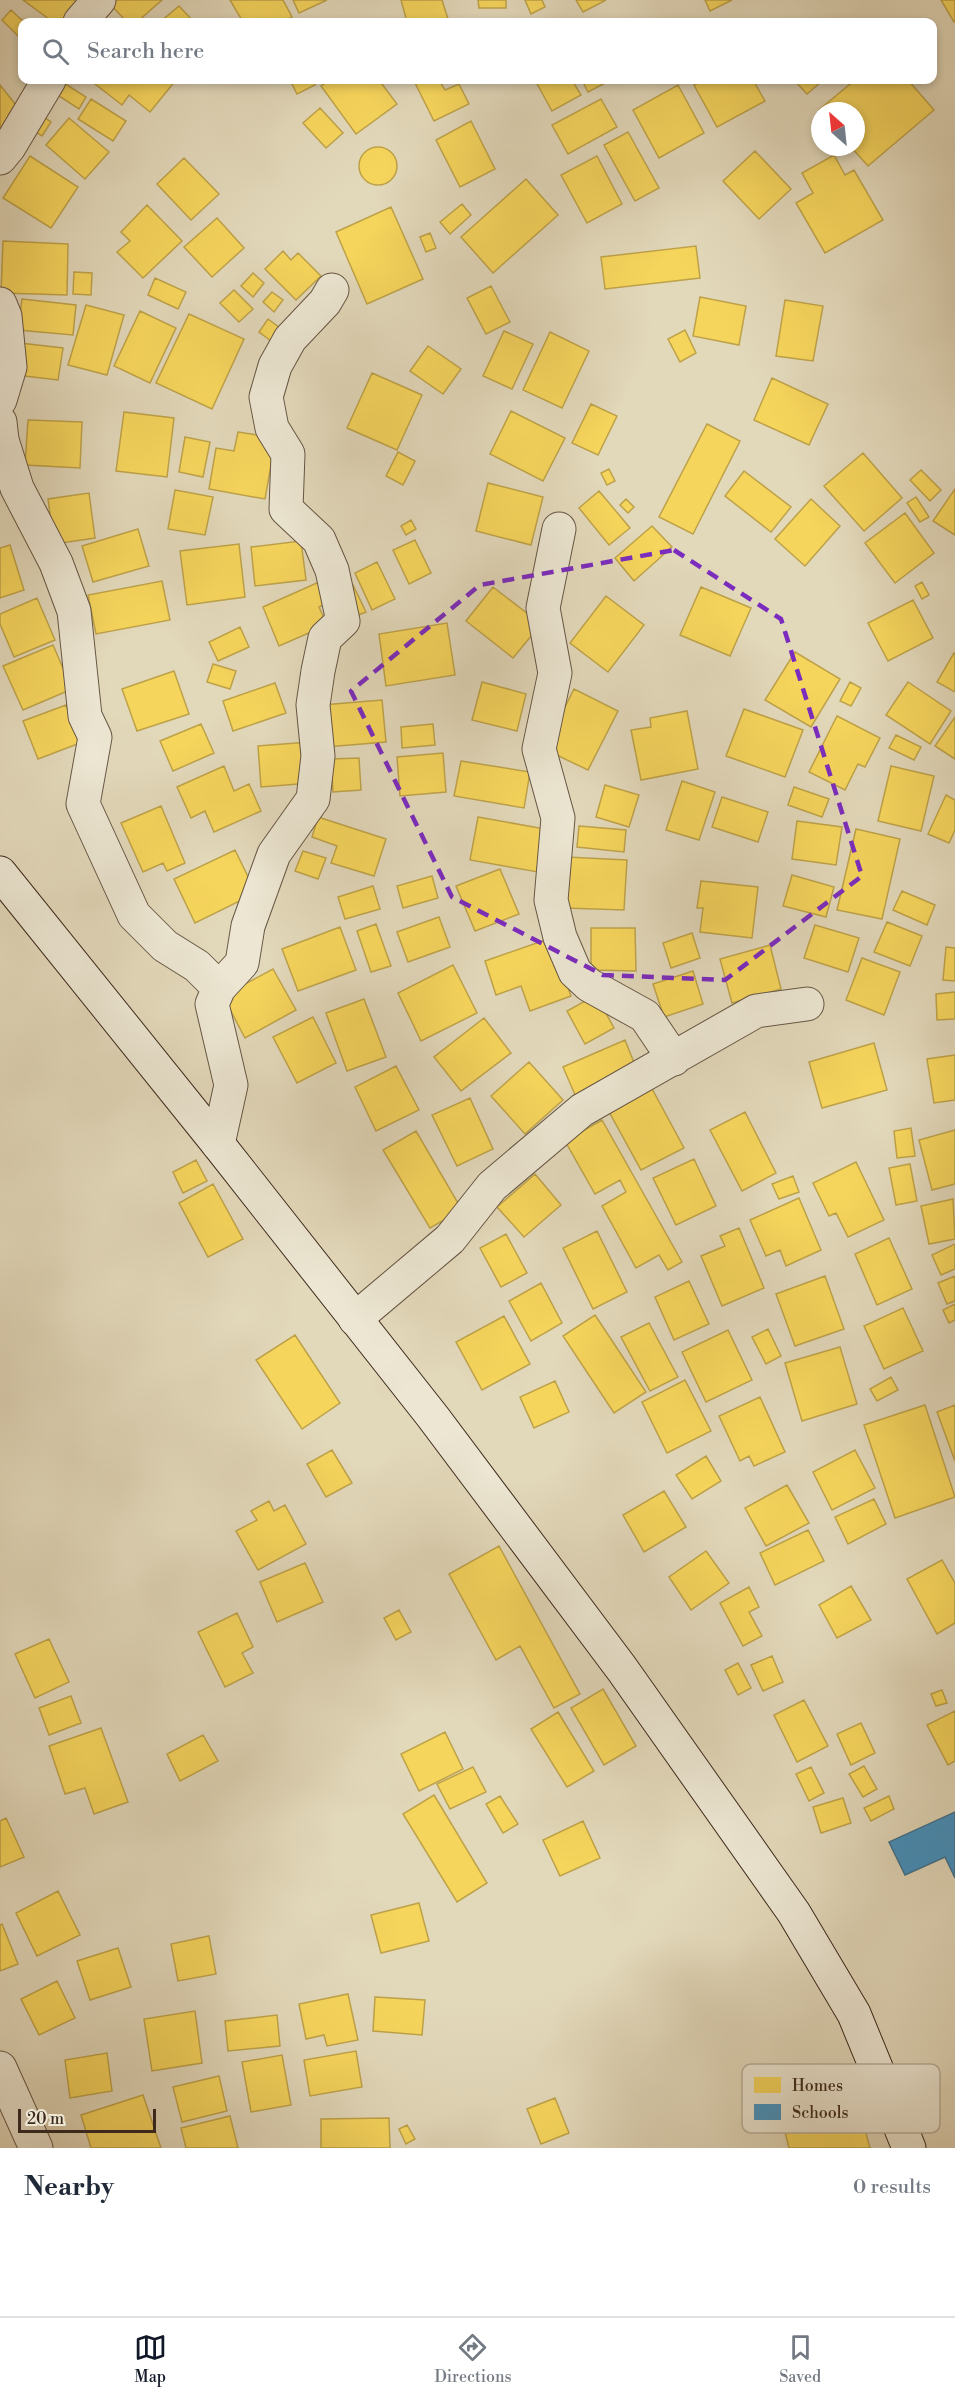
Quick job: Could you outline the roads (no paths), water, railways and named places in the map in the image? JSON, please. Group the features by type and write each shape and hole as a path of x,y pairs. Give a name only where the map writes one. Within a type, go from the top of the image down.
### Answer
{"street":[{"path":"83,18 99,0"},
{"path":"0,158 47,84"},
{"path":"218,1144 231,1085 212,1004 219,988 242,963 248,926 274,854 313,799 318,756 313,705 318,671 325,638 343,621 332,570 319,540 286,509 288,454 272,428 266,397 275,366 290,339 325,302 332,290"},
{"path":"0,304 5,316 10,367 0,400"},
{"path":"0,422 2,440 17,488 56,563 74,611 86,716 94,737 83,804 134,915 165,946 197,966 219,988"},
{"path":"559,529 543,608 555,673 539,749 558,818 551,900 560,937 575,972 589,985 645,1016 674,1059"},
{"path":"0,873 218,1144 433,1418 622,1669 794,1913 854,2014 875,2064"},
{"path":"355,1319 450,1239 492,1186 582,1110 756,1011 807,1004"},
{"path":"0,2068 36,2148"},
{"path":"903,2133 909,2148"}]}
